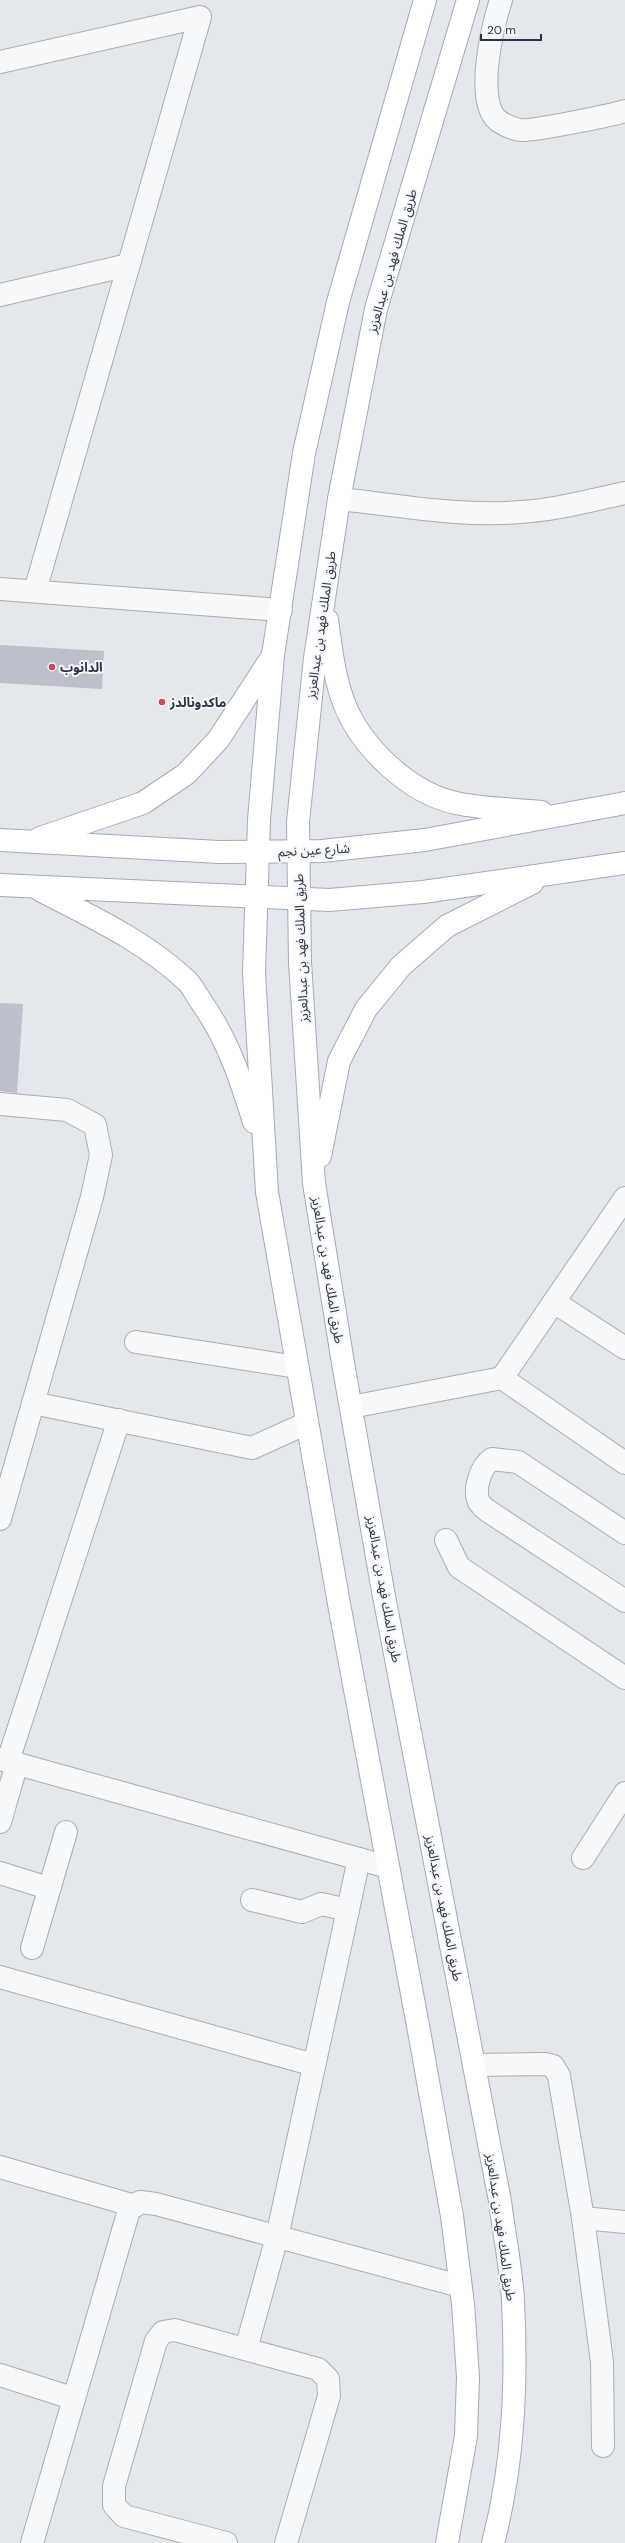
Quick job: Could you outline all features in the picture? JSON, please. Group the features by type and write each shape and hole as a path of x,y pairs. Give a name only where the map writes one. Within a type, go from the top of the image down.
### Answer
{"main road":[{"path":"425,0 338,302 304,453 273,655 258,852 254,973 267,1192 307,1423 450,2209 460,2286 468,2377 466,2436 447,2543"},
{"name":"طريق الملك فهد بن عبدالعزيز","path":"468,0 376,310 338,499 315,658 298,822 300,972 314,1183 351,1407 500,2201 512,2299 513,2438 502,2510 493,2543"},
{"path":"324,601 334,666 344,704 365,741 391,769 420,789 455,803 566,814"},
{"path":"27,842 143,803 186,774 218,740 273,655"},
{"name":"شارع عين نجم","path":"0,840 258,852 327,851 425,840 625,803"},
{"path":"0,885 257,898 329,900 423,892 625,863"},
{"path":"314,1183 339,1061 366,1009 401,966 447,926 480,907 553,874"},
{"path":"33,886 109,926 152,953 188,981 216,1023 236,1064 264,1158"}],"street":[{"path":"501,0 495,17 486,69 487,101 499,122 521,130 625,111"},
{"path":"0,62 200,17 35,591"},
{"path":"0,295 128,265"},
{"path":"338,499 466,512 520,512 568,505 625,492"},
{"path":"0,589 281,610"},
{"path":"0,1104 67,1110 95,1124 101,1155 92,1197 0,1520"},
{"path":"351,1407 502,1378 625,1198"},
{"path":"554,1302 625,1348"},
{"path":"136,1342 297,1367"},
{"path":"502,1378 625,1463"},
{"path":"33,1402 252,1448 307,1423"},
{"path":"0,1822 8,1761 119,1420"},
{"path":"625,1533 518,1462 492,1459 482,1472 478,1490 479,1502 488,1511 625,1601"},
{"path":"446,1540 459,1567 625,1678"},
{"path":"8,1761 388,1867"},
{"path":"583,1858 625,1793"},
{"path":"32,1948 48,1888 66,1832"},
{"path":"246,2349 277,2237 359,1859"},
{"path":"0,1873 48,1888"},
{"path":"252,1900 302,1912 321,1904 348,1910"},
{"path":"0,1977 314,2065"},
{"path":"474,2065 545,2064 553,2066 559,2076 583,2218 602,2362 603,2446"},
{"path":"0,2167 135,2206"},
{"path":"32,2543 72,2398 129,2210 140,2202 156,2204 460,2286"},
{"path":"583,2218 625,2222"},
{"path":"226,2543 193,2539 124,2516 114,2505 114,2486 156,2341 163,2332 175,2330 318,2369 328,2379 329,2396 286,2543"},
{"path":"0,2375 72,2398"}],"building":[{"name":"الدانوب","path":"0,645 104,651 102,689 0,683"},
{"path":"0,1003 23,1004 17,1093 0,1091"}],"place":[{"name":"الدانوب","path":"52,667"},
{"name":"ماكدونالدز","path":"162,702"}]}
